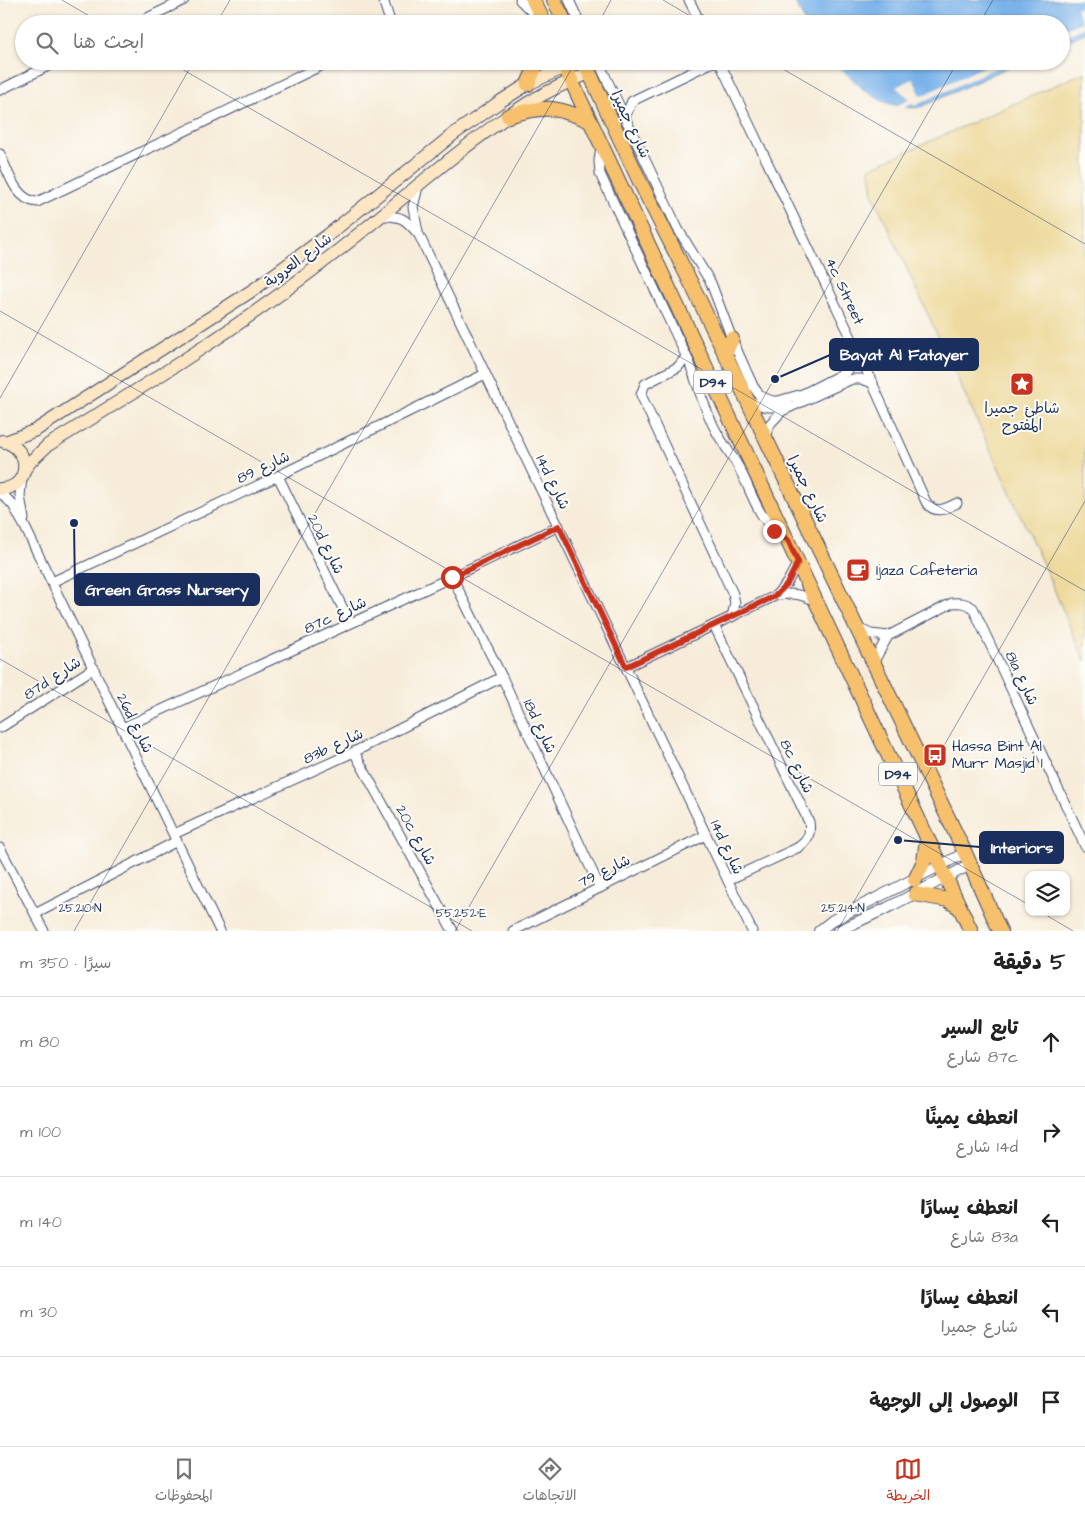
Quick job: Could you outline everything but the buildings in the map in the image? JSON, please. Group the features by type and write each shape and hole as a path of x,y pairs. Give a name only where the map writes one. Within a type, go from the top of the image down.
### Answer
{"main road":[{"path":"533,0 540,15"},
{"path":"554,0 562,15"},
{"path":"528,84 534,70"},
{"name":"شارع العروبة","path":"2,441 36,430 253,290 328,234 455,133 528,84 553,70"},
{"name":"D94","path":"566,70 971,931"},
{"name":"شارع العروبة","path":"0,491 11,487 35,457 48,445 190,357 262,308 332,256 455,154 508,116 571,81 583,70"},
{"name":"شارع جميرا","path":"587,70 725,353 1000,931"},
{"path":"508,116 531,109 546,108 562,110 590,121"},
{"path":"725,353 732,339"},
{"path":"2,441 12,444 23,455 25,463 23,474"},
{"path":"927,838 925,858 915,887 948,900 960,908"}],"street":[{"path":"154,15 184,0"},
{"path":"383,0 388,15"},
{"path":"520,0 535,15"},
{"path":"569,0 576,15"},
{"path":"689,0 696,15"},
{"path":"0,90 40,70"},
{"path":"0,154 16,189 24,198 37,202 312,70"},
{"path":"602,70 678,229 711,283 732,339 753,386 760,396 772,401 806,393"},
{"path":"625,117 632,101 696,70"},
{"name":"4c Street","path":"723,70 873,383 928,506 942,510 957,503"},
{"path":"614,94 632,101"},
{"path":"602,146 598,161 600,174 686,357 715,430 739,468 761,515 769,526 788,540"},
{"name":"14d شارع","path":"419,183 412,207 418,235 752,931"},
{"name":"14d شارع","path":"379,216 402,218 418,235"},
{"path":"746,399 761,406 776,407 846,372 860,356"},
{"path":"686,357 675,369 646,384 641,394 733,594 735,603 732,617"},
{"name":"شارع 89","path":"52,582 278,476 485,374"},
{"path":"766,439 770,424 782,411 852,379 861,379 873,383"},
{"name":"26d شارع","path":"23,474 20,496 25,527"},
{"name":"20d شارع","path":"278,476 350,623"},
{"name":"26d شارع","path":"0,491 13,505 25,527 220,931"},
{"name":"87c شارع","path":"122,728 559,526"},
{"path":"775,596 787,584 798,562"},
{"name":"18d شارع","path":"452,577 502,676 600,888"},
{"path":"626,667 775,596 792,593 817,602"},
{"name":"81a شارع","path":"888,636 952,603 959,602 973,608 1085,846"},
{"name":"8c شارع","path":"714,625 808,822 810,830 804,844 728,880"},
{"path":"856,628 871,634 888,636 873,663"},
{"name":"87d شارع","path":"0,728 94,668"},
{"name":"83b شارع","path":"35,914 176,838 354,752 502,676"},
{"name":"20c شارع","path":"354,752 453,931"},
{"name":"شارع 79","path":"513,931 706,835"},
{"path":"0,848 44,931"},
{"path":"838,931 967,859"},
{"path":"819,931 833,920 915,887"}],"sand":[{"name":"شاطئ جميرا المفتوح","path":"1085,72 1085,661 1047,573 873,195 870,168"}],"water":[{"path":"794,0 1085,0 1085,33 1070,40 1070,15 802,15"},
{"path":"842,70 1002,70 922,107 908,108 896,106 872,95"}],"pier":[{"path":"1081,6 1085,14 1085,27 1070,34 1070,27 1082,22 1076,9"},
{"path":"839,70 842,70 879,101 896,106 910,99 896,87 913,79 921,96 977,70 991,70 914,106 912,103 904,107 910,109 922,107 1005,70 1010,70 923,109 910,111 878,103"}],"place":[{"name":"Bayat Al Fatayer","path":"775,379"},
{"name":"شاطئ جميرا المفتوح","path":"1022,384"},
{"name":"Green Grass Nursery","path":"74,523"},
{"name":"Ijaza Cafeteria","path":"858,570"},
{"name":"Hassa Bint Al Murr Masjid 1","path":"935,755"},
{"name":"Interiors","path":"898,840"}],"route":[{"path":"452,577 559,526 626,667 775,596 787,584 798,562 788,540 774,531"}]}
